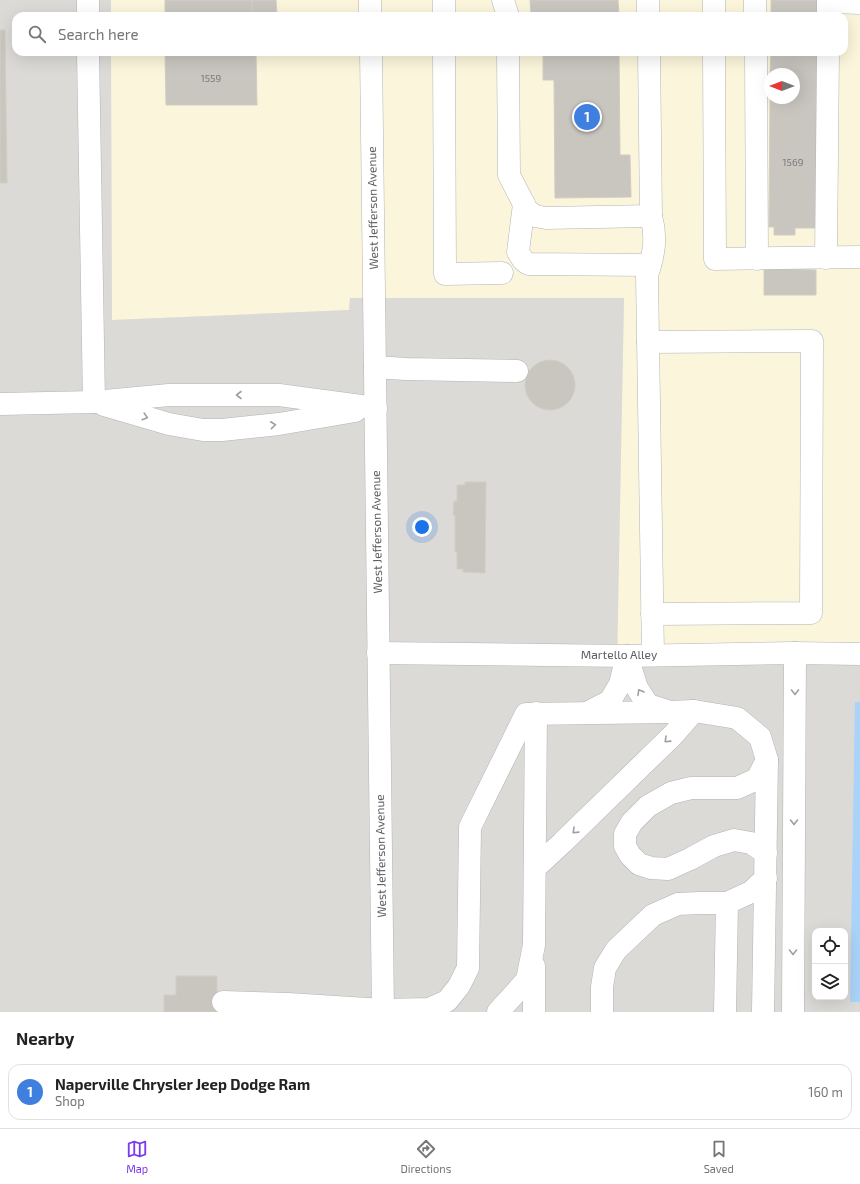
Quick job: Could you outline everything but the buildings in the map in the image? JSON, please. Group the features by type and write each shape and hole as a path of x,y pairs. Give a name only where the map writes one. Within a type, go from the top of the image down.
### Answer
{"street":[{"path":"88,0 88,12"},
{"path":"370,0 370,12"},
{"path":"444,0 444,12"},
{"path":"504,0 507,12"},
{"path":"648,0 648,12"},
{"path":"714,0 714,12"},
{"path":"755,0 756,12"},
{"path":"828,12 828,2 860,2"},
{"path":"88,56 94,402"},
{"name":"West Jefferson Avenue","path":"371,56 383,1011"},
{"path":"444,56 445,274 502,273"},
{"path":"508,56 509,175 527,210 535,216 546,218 651,216"},
{"path":"649,56 651,216 654,228 653,251 647,275 653,655"},
{"path":"714,56 715,259 860,258"},
{"path":"756,56 757,259"},
{"path":"826,258 828,56"},
{"path":"524,204 518,252 523,260 528,264 650,265"},
{"path":"648,342 812,341 811,613 652,614"},
{"path":"375,367 517,371"},
{"path":"0,404 94,402 169,395 279,395 376,408"},
{"path":"94,402 169,424 203,430 222,430 279,424 376,408"},
{"name":"Martello Alley","path":"378,653 628,656 796,653 860,654"},
{"path":"793,1012 796,653"},
{"path":"628,656 637,688 648,705 670,712"},
{"path":"586,713 610,701 620,684 628,656"},
{"path":"223,1002 288,1004 383,1011 428,1009 447,1001 458,986 468,968 470,827 526,714 694,711 737,718 760,737 767,760 763,1012"},
{"path":"535,868 673,734 694,711"},
{"path":"534,1012 536,714"},
{"path":"766,853 751,843 734,840 714,846 668,869 651,868 639,864 630,855 625,846 625,834 632,822 648,806 671,793 691,788 737,788 757,779 767,760"},
{"path":"602,1012 602,987 605,968 616,950 653,915 678,904 727,903 751,892 766,878"},
{"path":"725,1012 727,903"},
{"path":"498,1012 527,980 534,945"}],"shaded area":[{"path":"0,0 111,0 111,12 12,12 12,56 111,56 112,320 349,310 350,298 624,298 617,664 860,664 860,1012 0,1012"},
{"path":"111,0 860,0 860,664 617,665 624,298 350,298 349,310 112,320 111,56 848,56 848,12 111,12"}],"water":[{"path":"855,702 860,702 860,1002 850,1002"}],"place":[{"name":"Naperville Chrysler Jeep Dodge Ram","path":"587,117"}]}
